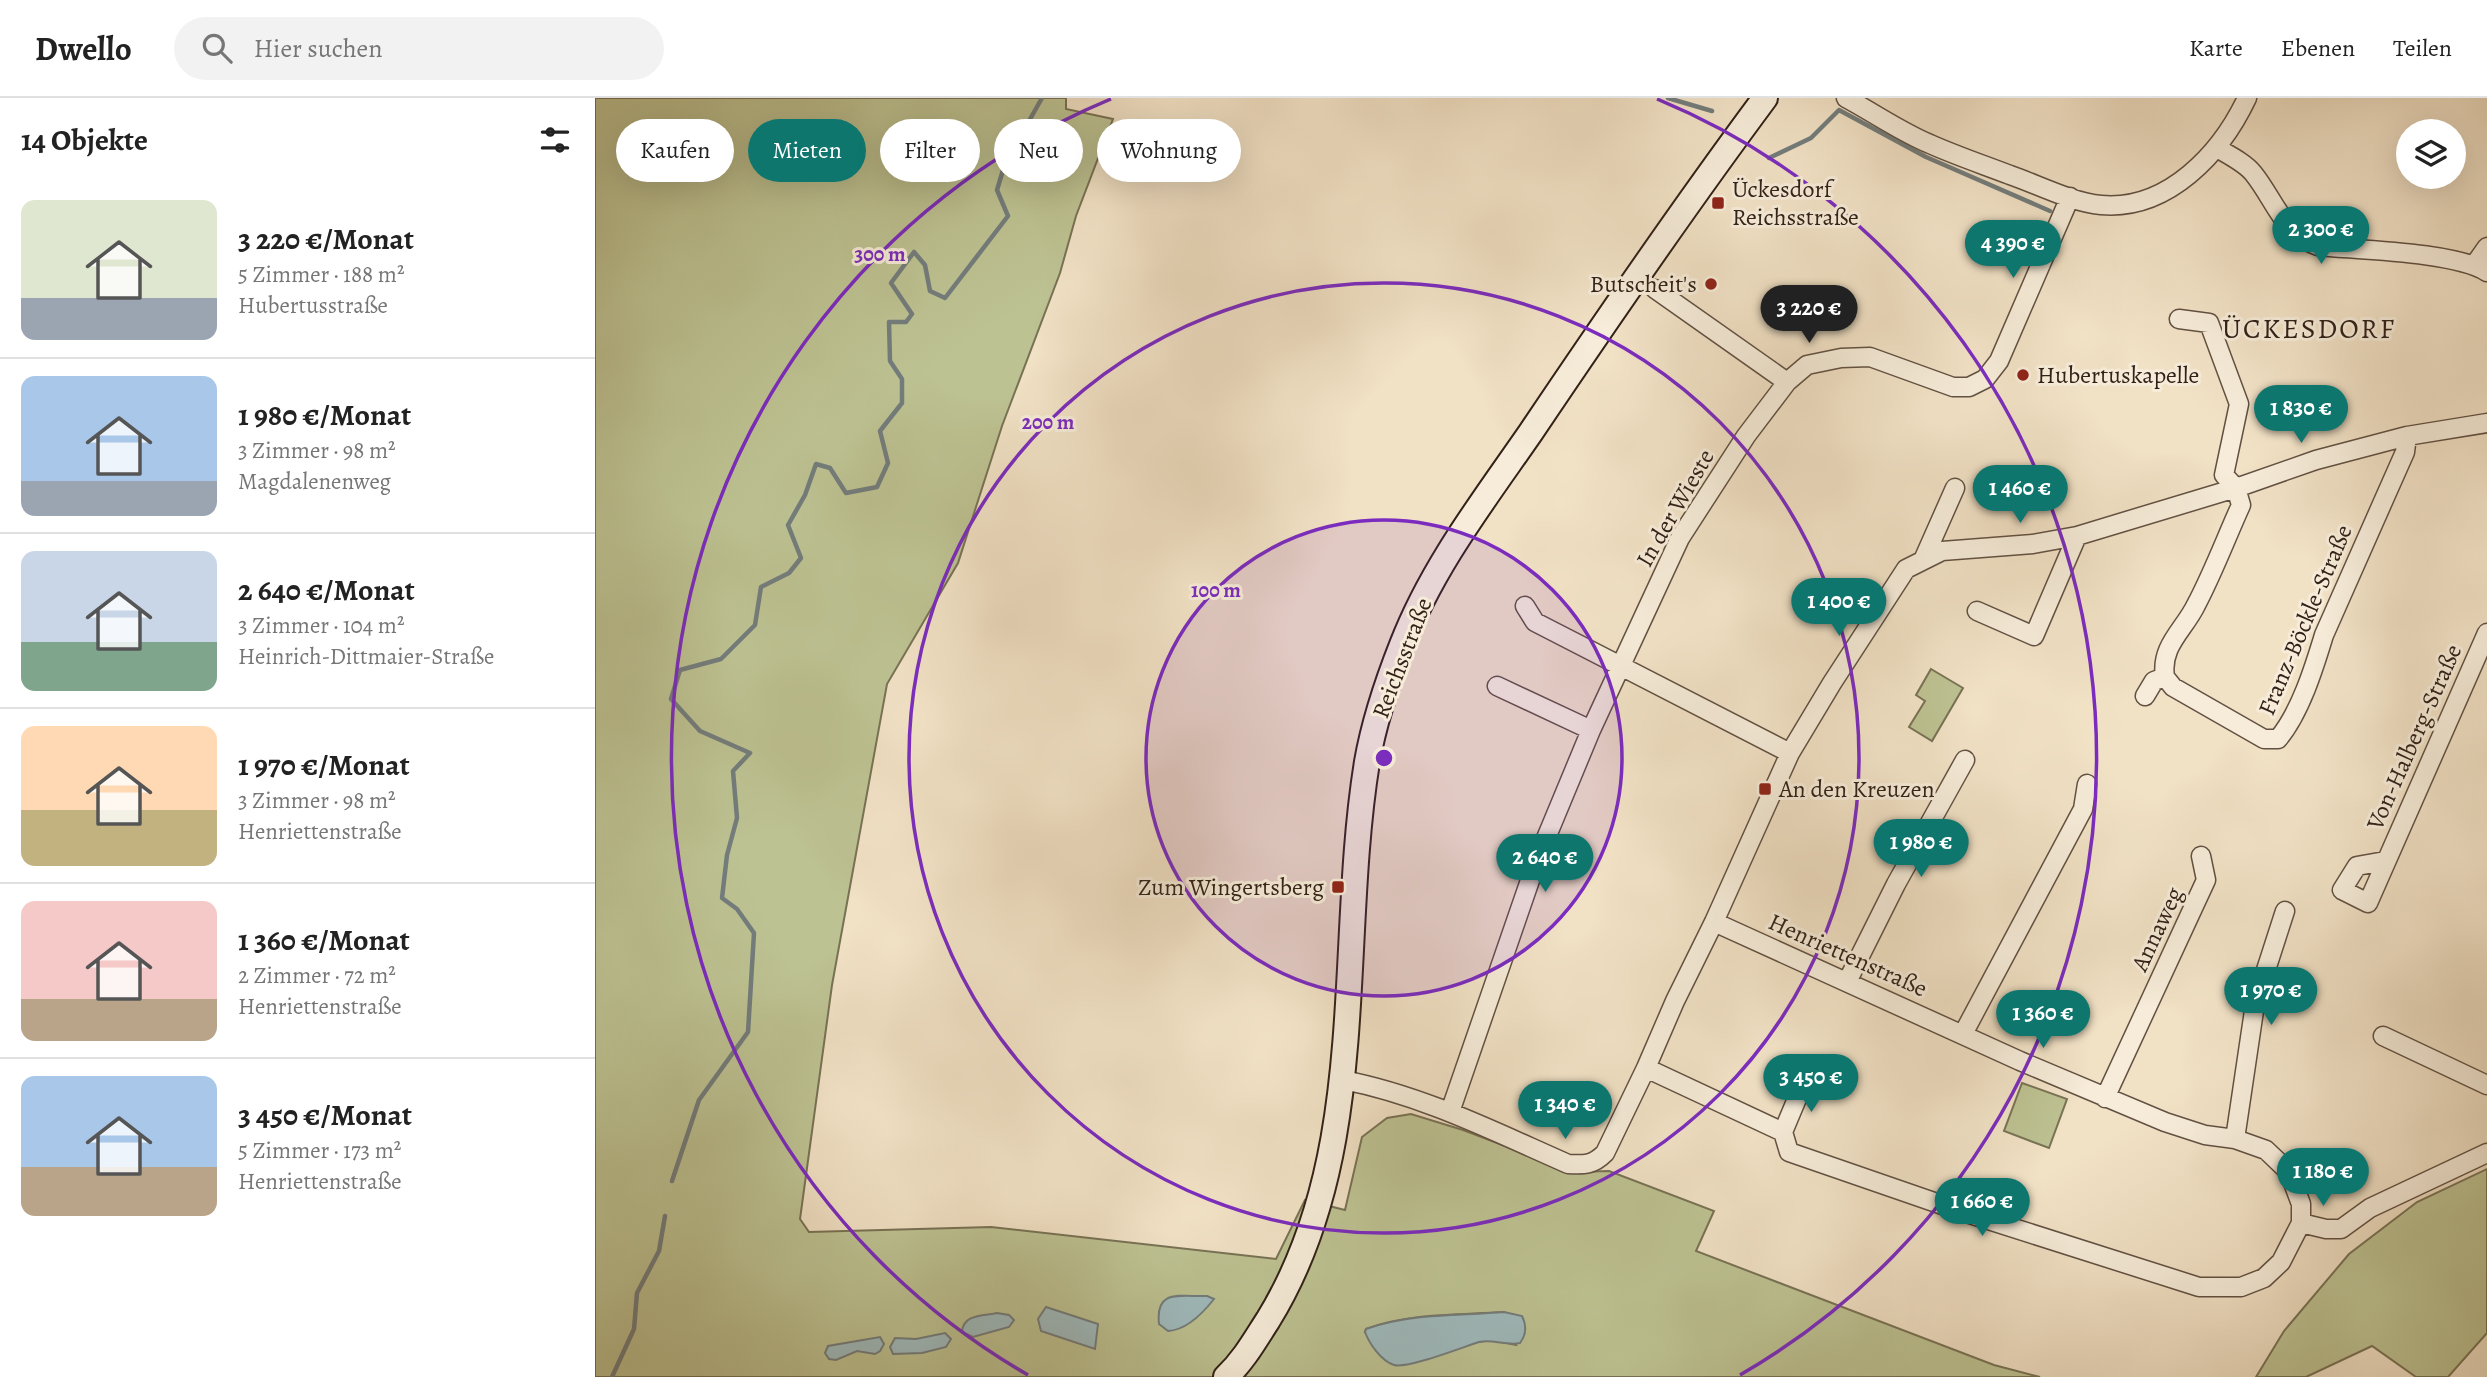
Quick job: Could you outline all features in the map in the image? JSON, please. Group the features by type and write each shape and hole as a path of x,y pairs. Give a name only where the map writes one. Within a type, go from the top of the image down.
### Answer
{"main road":[{"name":"Reichsstraße","path":"1226,1377 1242,1361 1286,1291 1312,1228 1324,1185 1343,1080 1355,889 1367,761 1384,694 1402,643 1424,594 1471,519 1698,189 1765,98"}],"street":[{"path":"1846,98 1928,144 2070,197 2101,205 2130,204 2174,186 2217,148 2247,98"},
{"path":"2217,148 2250,170 2286,223 2305,242 2318,246 2430,257 2481,268 2487,247"},
{"name":"In der Wieste","path":"1450,1112 1537,860 1591,730 1680,538 1747,436 1787,383 1807,365 1841,358 1870,357 1953,387 1969,387 1985,379 2000,361 2070,197"},
{"path":"1655,289 1787,383"},
{"path":"2145,696 2154,681 2165,677 2163,664 2177,630 2195,608 2241,505 2236,488 2224,475 2239,404 2209,323 2179,319"},
{"path":"1343,1080 1368,1085 1450,1112 1568,1164 1587,1165 1596,1162 1605,1153 1646,1069 1790,753 1906,569 1942,551 2033,544 2077,536 2236,488 2316,460 2407,436 2487,423"},
{"name":"Franz-Böckle-Straße","path":"2165,677 2173,687 2264,738 2279,739 2287,729 2315,664 2324,635 2405,452 2407,436"},
{"path":"1924,558 1955,488"},
{"path":"1977,611 2034,636 2077,536"},
{"path":"1525,606 1535,622 1790,753"},
{"name":"Von-Halberg-Straße","path":"2385,861 2487,633"},
{"path":"1497,686 1591,730"},
{"path":"1847,982 1896,884 1965,760"},
{"path":"1963,1034 2083,809 2087,784"},
{"name":"Annaweg","path":"2105,1098 2206,880 2201,856"},
{"path":"2235,1139 2255,1004 2285,911"},
{"name":"Henriettenstraße","path":"1714,922 2105,1098 2205,1135 2235,1139 2266,1150 2289,1172 2301,1204 2301,1223"},
{"path":"2383,1036 2487,1085"},
{"path":"1646,1069 1783,1132"},
{"path":"1804,1082 1783,1132 1789,1152 1957,1210 2199,1287 2241,1287 2263,1278 2281,1262 2301,1223 2341,1228 2370,1208 2487,1153"}],"green space":[{"path":"595,98 1066,98 1066,109 1113,119 1097,119 1097,161 1076,216 1060,273 1002,426 958,563 887,684 832,985 800,1219 809,1232 991,1227 1276,1259 1305,1200 1345,1210 1362,1137 1387,1118 1411,1114 1463,1130 1574,1172 1609,1171 1714,1211 1696,1251 1994,1365 2040,1377 595,1377","holes":["1504,1312 1516,1345 1491,1340 1479,1342 1365,1332 1366,1329 1383,1324 1417,1317"]},
{"path":"1931,669 1963,688 1932,741 1909,727 1925,701 1916,695"},
{"path":"2022,1083 2067,1099 2049,1148 2004,1131"},
{"path":"2487,1169 2487,1333 2448,1377 2416,1377 2372,1346 2306,1377 2256,1377 2284,1331 2349,1254 2417,1202"}],"water":[{"path":"1179,1296 1207,1296 1214,1299 1200,1315 1182,1328 1168,1331 1159,1324 1161,1305 1166,1300"},
{"path":"1046,1307 1098,1324 1095,1349 1041,1331 1038,1319"},
{"path":"1504,1312 1522,1316 1525,1330 1520,1343 1479,1342 1422,1361 1401,1365 1389,1363 1380,1356 1365,1332 1366,1329 1400,1320"},
{"path":"997,1313 1009,1315 1014,1320 1009,1327 973,1337 962,1332 963,1326 970,1319"},
{"path":"945,1333 951,1339 946,1347 922,1353 893,1354 890,1347 895,1338 916,1339"},
{"path":"880,1337 884,1344 875,1354 857,1351 836,1360 829,1359 825,1353 828,1346"}],"waterway":[{"path":"672,1181 699,1100 748,1032 754,933 737,909 722,898 727,855 737,818 733,771 750,753 700,731 671,699 680,670 721,659 755,625 761,587 789,573 801,558 788,525 805,495 816,464 830,468 846,493 877,487 888,463 880,431 902,403 902,379 890,361 889,322 906,322 912,314 891,283 914,252 925,265 930,291 945,298 1008,216 997,190 1014,134 1029,121 1042,98"},
{"path":"1668,98 1712,111"},
{"path":"1769,158 1811,138 1839,110 1926,157 2050,211"},
{"path":"612,1377 634,1329 637,1293 659,1251 665,1216"}],"place":[{"name":"Ückesdorf Reichsstraße","path":"1718,203"},
{"name":"Butscheit's","path":"1711,284"},
{"name":"Hubertuskapelle","path":"2023,375"},
{"name":"An den Kreuzen","path":"1765,789"},
{"name":"Zum Wingertsberg","path":"1338,887"}],"district":[{"name":"ÜCKESDORF","path":"2309,329"}]}
